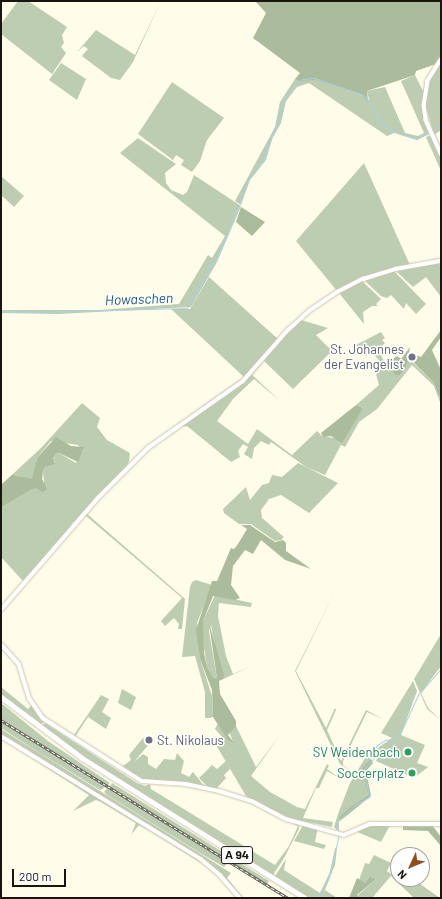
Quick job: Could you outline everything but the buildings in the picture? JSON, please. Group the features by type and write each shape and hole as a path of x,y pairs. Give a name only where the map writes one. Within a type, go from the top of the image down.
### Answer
{"highway":[{"name":"A 94","path":"1,697 58,742 111,778 299,898"},
{"name":"A 94","path":"1,701 43,734 111,778"},
{"name":"A 94","path":"117,782 305,898"}],"street":[{"path":"441,60 428,80 424,105 426,120 441,154"},
{"path":"1,610 99,497 148,448 243,381 288,330 309,311 337,292 363,279 394,269 441,261"},
{"path":"1,644 19,664 30,699 40,715 120,769 148,783 186,784 225,793 252,801 286,819 347,835 370,824 441,824"},
{"path":"1,736 201,859 220,875 240,898"}],"green space":[{"path":"18,1 28,1 67,27 62,35 64,43 61,47 66,53 52,74 1,34 1,24"},
{"path":"161,1 133,62 120,80 111,78 82,56 88,49 84,46 77,52 96,30 135,55"},
{"path":"255,1 441,1 441,57 436,64 416,71 415,75 367,91 368,101 361,95 314,80 300,81 295,79 300,73 253,38 266,13"},
{"path":"441,61 441,130 434,135 425,104 430,79"},
{"path":"61,63 86,79 77,100 49,80"},
{"path":"437,64 428,80 423,96 431,133 417,140 394,133 387,136 309,83 297,87 286,101 281,123 272,139 266,160 250,180 241,205 235,201 275,127 280,102 295,79 314,80 361,95 369,100 367,91 385,87 405,133 418,136 424,133 401,81 415,75 423,91 428,76"},
{"path":"172,82 224,118 207,140 200,161 192,172 181,165 184,160 176,155 173,160 138,134"},
{"path":"432,135 441,156 441,171 426,137"},
{"path":"138,138 176,164 165,173 166,183 171,190 183,195 187,192 194,175 241,206 217,262 191,307 58,314 1,313 1,310 100,310 179,304 208,255 212,258 225,236 120,153"},
{"path":"364,163 410,265 389,270 337,291 296,241"},
{"path":"1,176 24,196 14,207 1,195"},
{"path":"241,207 265,222 252,236 236,222"},
{"path":"441,262 441,297 426,277 413,287 396,271"},
{"path":"394,271 426,304 416,314 406,303 404,309 391,295 387,298 381,296 365,281"},
{"path":"209,277 278,339 298,318 334,291 311,309 287,333 301,320 328,328 316,335 332,351 293,389 264,361 252,375 280,401 254,379 233,399 217,421 248,444 257,429 292,455 317,431 322,436 334,438 353,421 363,408 356,405 379,385 376,374 384,366 371,351 365,356 356,345 381,332 385,338 382,340 385,343 381,347 384,351 381,356 386,364 393,359 396,364 394,368 400,375 408,358 434,383 439,393 441,405 434,386 412,365 377,409 359,422 345,447 341,445 325,475 306,467 271,442 269,445 261,441 254,448 252,459 244,454 248,447 243,444 238,451 240,457 231,462 187,426 177,427 182,421 244,377 171,309 190,309"},
{"path":"362,281 381,299 376,304 378,306 372,306 363,312 364,324 339,293"},
{"path":"441,330 441,337 432,350 441,370 441,400 434,383 414,363 416,355 421,357"},
{"path":"410,347 407,364 400,375 395,375 393,369 396,364 393,359 397,356 401,359"},
{"path":"82,403 100,418 97,427 107,440 130,453 127,467 74,523 72,522 71,528 23,581 1,557 1,485 41,448","holes":["51,441 78,445 83,450 76,463 59,453 53,458 55,463 45,467 43,471 44,483 34,475 37,458"]},
{"path":"356,405 363,408 342,443 331,436 323,437 321,433"},
{"path":"56,437 71,446 84,447 78,462 59,453 56,454 53,458 55,464 45,467 43,471 42,479 47,489 43,492 36,488 30,490 1,507 1,485 12,475 32,479 37,458"},
{"path":"298,463 338,483 309,513 281,495 269,499 261,510 262,518 284,537 281,540 275,541 251,524 239,524 224,513 223,509 246,487 250,500 262,485 269,483 272,475 282,477"},
{"path":"86,513 185,599 182,629 178,629 179,624 174,618 165,626 161,621 182,598 85,515"},
{"path":"241,525 250,525 275,542 283,540 286,543 286,551 311,569 285,560 261,540 253,554 245,550 233,566 231,585 240,598 235,600 213,596 203,621 204,653 207,667 214,678 217,679 209,623 225,678 219,681 220,694 236,721 236,726 228,735 234,743 228,740 213,717 212,690 200,659 196,630 212,581 217,581 231,548 234,549 247,529"},
{"path":"196,580 212,585 197,623 200,659 212,696 213,717 210,718 205,718 205,692 195,656 182,657 190,587 192,582"},
{"path":"334,594 296,671 326,728 335,708 336,710 327,730 341,761 366,710 383,719 367,712 343,761 343,765 351,771 340,764 295,671"},
{"path":"215,595 252,603 251,607 219,603 218,616 226,656 233,674 252,666 219,681 225,678 216,653 211,625 209,631 217,679 214,678 207,667 202,635 203,621"},
{"path":"441,634 441,666 421,693 428,708 441,720 427,709 414,679"},
{"path":"413,681 417,691 401,735 425,745 417,763 428,767 414,778 376,761 378,757 375,750 392,738 381,733"},
{"path":"1,687 28,709 32,705 44,721 40,726 1,695"},
{"path":"122,689 136,697 131,710 118,703"},
{"path":"101,695 109,699 102,712 111,718 106,729 88,717 75,737 112,761 72,738"},
{"path":"1,703 48,741 110,783 107,786 1,719"},
{"path":"1,721 106,787 100,790 38,752 1,728"},
{"path":"45,723 137,783 145,786 150,784 151,789 275,865 289,846 298,826 269,811 297,823 299,826 299,829 284,858 273,875 102,769 41,727"},
{"path":"218,723 233,742 229,731 236,726 256,767 280,735 251,776 270,792 297,807 305,809 327,764 329,766 327,769 341,779 327,771 319,788 316,788 303,818 333,822 332,827 287,818 246,796 216,745 222,737 215,729"},
{"path":"1,729 231,873 227,878 243,898 206,866 152,832 139,825 131,835 136,823 101,802 96,800 73,811 89,795 1,738"},
{"path":"143,738 150,743 134,762 143,754 148,757 148,764 156,769 164,759 175,760 177,753 184,761 181,773 189,777 193,772 205,787 145,781 113,763 122,767 131,760 129,755"},
{"path":"367,755 371,759 363,771 368,795 353,805 339,820 339,832 334,827 338,814 350,783"},
{"path":"371,759 373,763 366,771 371,796 340,821 339,818 353,805 368,795 362,769"},
{"path":"226,761 230,769 224,775 226,778 216,789 208,787 199,778 212,765 217,769"},
{"path":"112,783 269,881 267,884 110,786"},
{"path":"108,787 228,862 224,867 107,795 104,792"},
{"path":"303,825 318,827 315,842 326,845 324,849 294,841"},
{"path":"367,825 390,825 381,842 355,831"},
{"path":"403,825 432,825 441,837 441,846 428,831 403,830"},
{"path":"335,848 337,848 335,865 325,890 337,898 308,898 275,876 286,859 284,870 320,893 330,872"},
{"path":"374,855 390,863 387,871 390,873 390,877 372,898 358,898 357,896 376,879 370,876 365,883 359,880 365,863 369,864"},
{"path":"370,876 376,879 357,895 358,898 349,898 357,878 365,883"},
{"path":"402,887 424,887 440,898 414,898"}],"waterway":[{"name":"Howaschen","path":"240,202 250,176 264,160 286,95 302,79 314,78 361,94 366,97 382,124 393,131 416,139 429,132"},
{"name":"Howaschen","path":"432,130 441,125"},
{"name":"Howaschen","path":"1,311 36,312 187,308 209,270 208,265 215,262 239,207"},
{"path":"338,832 338,821 354,806 369,797 364,769 374,758 376,746 385,740 395,739 401,732 418,695 441,669"},
{"path":"317,898 329,875 339,835"}],"railway":[{"path":"1,720 288,898"}],"place":[{"name":"St. Johannes der Evangelist","path":"412,357"},
{"name":"St. Nikolaus","path":"149,740"},
{"name":"SV Weidenbach","path":"408,752"},
{"name":"Soccerplatz","path":"412,773"}]}
